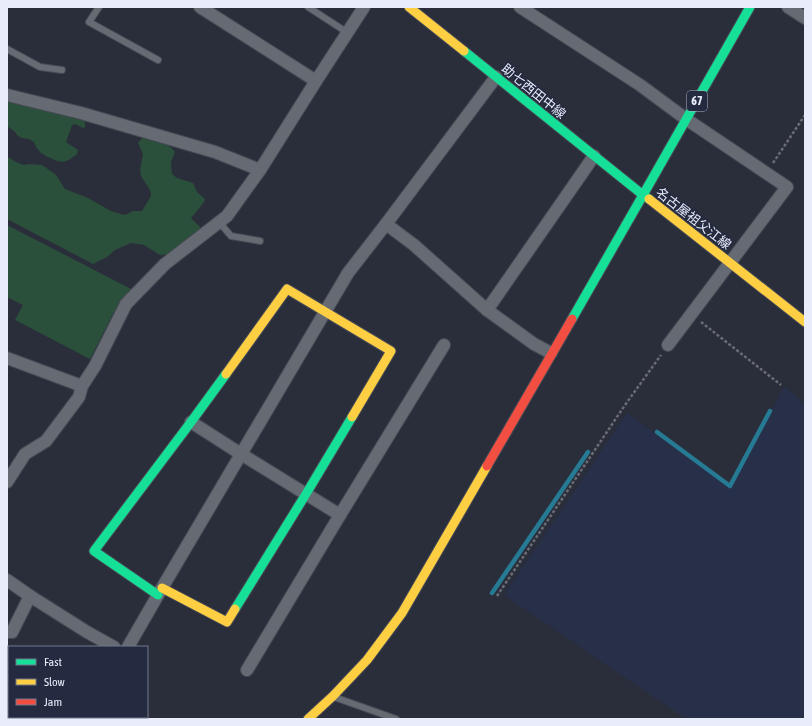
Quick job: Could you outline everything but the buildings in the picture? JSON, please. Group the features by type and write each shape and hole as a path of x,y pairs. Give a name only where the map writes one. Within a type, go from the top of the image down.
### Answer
{"street":[{"path":"200,7 316,82"},
{"path":"7,482 25,454 46,441 79,397 82,386 95,366 126,304 165,264 227,216 260,170 364,7"},
{"name":"助七西田中線","path":"409,7 643,195"},
{"path":"520,7 640,85 686,119 787,187 668,345"},
{"name":"名古屋祖父江線","path":"750,7 643,195 805,322"},
{"path":"788,7 805,18"},
{"path":"129,646 240,454 348,273 496,77"},
{"path":"7,95 81,113 215,152 260,170"},
{"path":"487,310 594,156"},
{"path":"308,719 366,660 402,613 643,195"},
{"path":"386,224 414,245 487,310 534,344 551,353"},
{"path":"287,289 391,351 306,494 227,622 160,591 94,551 191,422 287,289"},
{"path":"247,670 340,514 444,345"},
{"path":"7,358 82,386"},
{"path":"191,422 240,454 340,514"},
{"path":"7,580 87,632 112,646"},
{"path":"7,632 12,632 30,596"}],"lane":[{"path":"99,7 89,22 158,60"},
{"path":"308,7 348,32"},
{"path":"7,50 40,66 62,70"},
{"path":"219,222 231,236 260,241"},
{"path":"332,696 396,719"}],"path":[{"path":"766,172 805,115"},
{"path":"691,314 781,385"},
{"path":"497,596 625,405 668,345"}],"shaded area":[{"path":"784,386 805,405 805,719 686,719 504,595 627,413 730,488"}],"green space":[{"path":"7,101 84,120 85,127 83,128 75,124 72,125 66,142 78,150 77,154 69,160 63,162 57,161 41,153 34,142 18,136 7,126"},
{"path":"142,138 160,142 169,146 175,152 171,162 172,174 177,178 193,183 197,192 205,199 191,218 200,227 200,230 169,254 160,255 144,245 131,243 115,250 107,257 93,264 7,219 7,157 24,165 42,165 56,175 65,189 88,198 111,211 125,215 133,211 142,211 151,196 150,190 141,176 140,170 143,154 138,143"},
{"path":"7,225 135,291 116,313 114,312 90,359 15,320 23,305 7,297"}],"waterway":[{"path":"657,432 730,486 770,411"},
{"path":"492,593 588,452"}],"traffic: fast":[{"path":"649,199 643,195 750,7"},
{"path":"464,51 643,195 572,319"},
{"path":"158,595 94,551 226,374"},
{"path":"235,609 352,417"}],"traffic: slow":[{"path":"409,7 464,51"},
{"path":"649,199 805,322"},
{"path":"226,374 287,289 391,351 352,417"},
{"path":"308,719 333,696 367,660 402,613 487,466"},
{"path":"162,588 227,622 235,609"}],"traffic: jam":[{"path":"487,466 572,319"}]}
